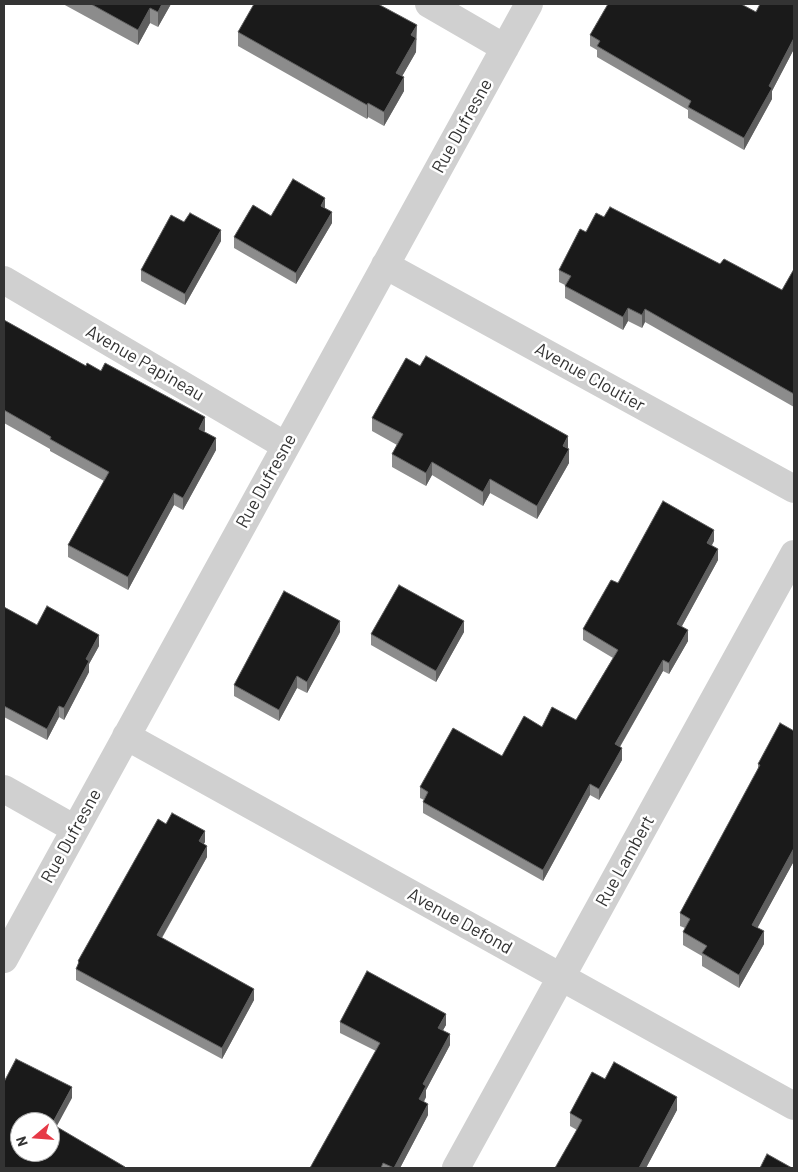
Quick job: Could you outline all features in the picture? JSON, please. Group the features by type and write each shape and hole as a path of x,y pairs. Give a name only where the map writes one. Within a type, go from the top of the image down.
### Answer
{"street":[{"path":"428,4 505,48"},
{"name":"Rue Dufresne","path":"4,958 529,4"},
{"name":"Avenue Cloutier","path":"385,265 794,489"},
{"name":"Avenue Papineau","path":"4,280 286,446"},
{"name":"Rue Lambert","path":"456,1168 794,554"},
{"name":"Avenue Defond","path":"126,736 794,1106"},
{"path":"4,789 75,829"}],"building":[{"path":"91,4 162,4 158,12 150,8 138,30"},
{"path":"254,4 378,4 417,25 411,35 416,38 396,73 404,77 384,112 368,103 367,105 238,32"},
{"path":"608,4 741,4 756,12 760,4 794,4 794,38 769,86 772,88 744,138 688,107 691,101 597,46 600,41 590,35"},
{"path":"293,179 325,198 321,206 332,212 296,273 234,237 253,205 271,216"},
{"path":"610,207 720,264 724,259 782,290 794,269 794,394 645,309 642,315 628,308 623,317 565,286 571,276 559,270 580,229 586,232 596,213 604,217"},
{"path":"190,213 221,230 185,294 141,270 171,215 184,222"},
{"path":"4,320 86,366 87,363 101,371 105,363 205,417 199,429 216,438 183,498 174,493 128,577 68,545 109,472 50,439 51,437 4,410"},
{"path":"426,356 568,436 563,446 569,449 537,506 490,479 483,492 432,462 426,473 392,454 403,434 372,418 406,358 420,366"},
{"path":"663,501 714,530 707,543 718,549 677,624 688,630 669,663 663,660 615,744 622,748 599,789 590,784 543,870 423,802 428,792 420,787 453,728 502,756 524,716 542,727 552,707 576,720 618,650 583,629 611,580 618,583"},
{"path":"399,585 464,621 436,671 371,634"},
{"path":"284,591 340,621 307,682 297,676 279,710 234,685"},
{"path":"47,606 99,635 86,659 89,661 64,708 59,706 47,729 4,706 4,607 37,625"},
{"path":"780,723 794,731 794,848 752,925 764,931 739,975 702,953 707,946 683,932 690,919 680,913 760,765 758,764"},
{"path":"172,813 205,831 199,841 207,846 157,935 254,989 222,1048 76,969 78,961 158,819 166,824"},
{"path":"367,971 446,1014 438,1028 450,1034 423,1084 426,1086 419,1099 428,1104 394,1168 383,1163 381,1168 310,1168 380,1043 340,1022"},
{"path":"16,1059 72,1087 58,1112 10,1112 10,1162 60,1162 60,1129 125,1167 125,1168 4,1168 4,1082"},
{"path":"614,1062 677,1097 639,1168 555,1168 582,1120 570,1113 592,1072 605,1079"},
{"path":"767,1154 792,1168 760,1168"}]}
